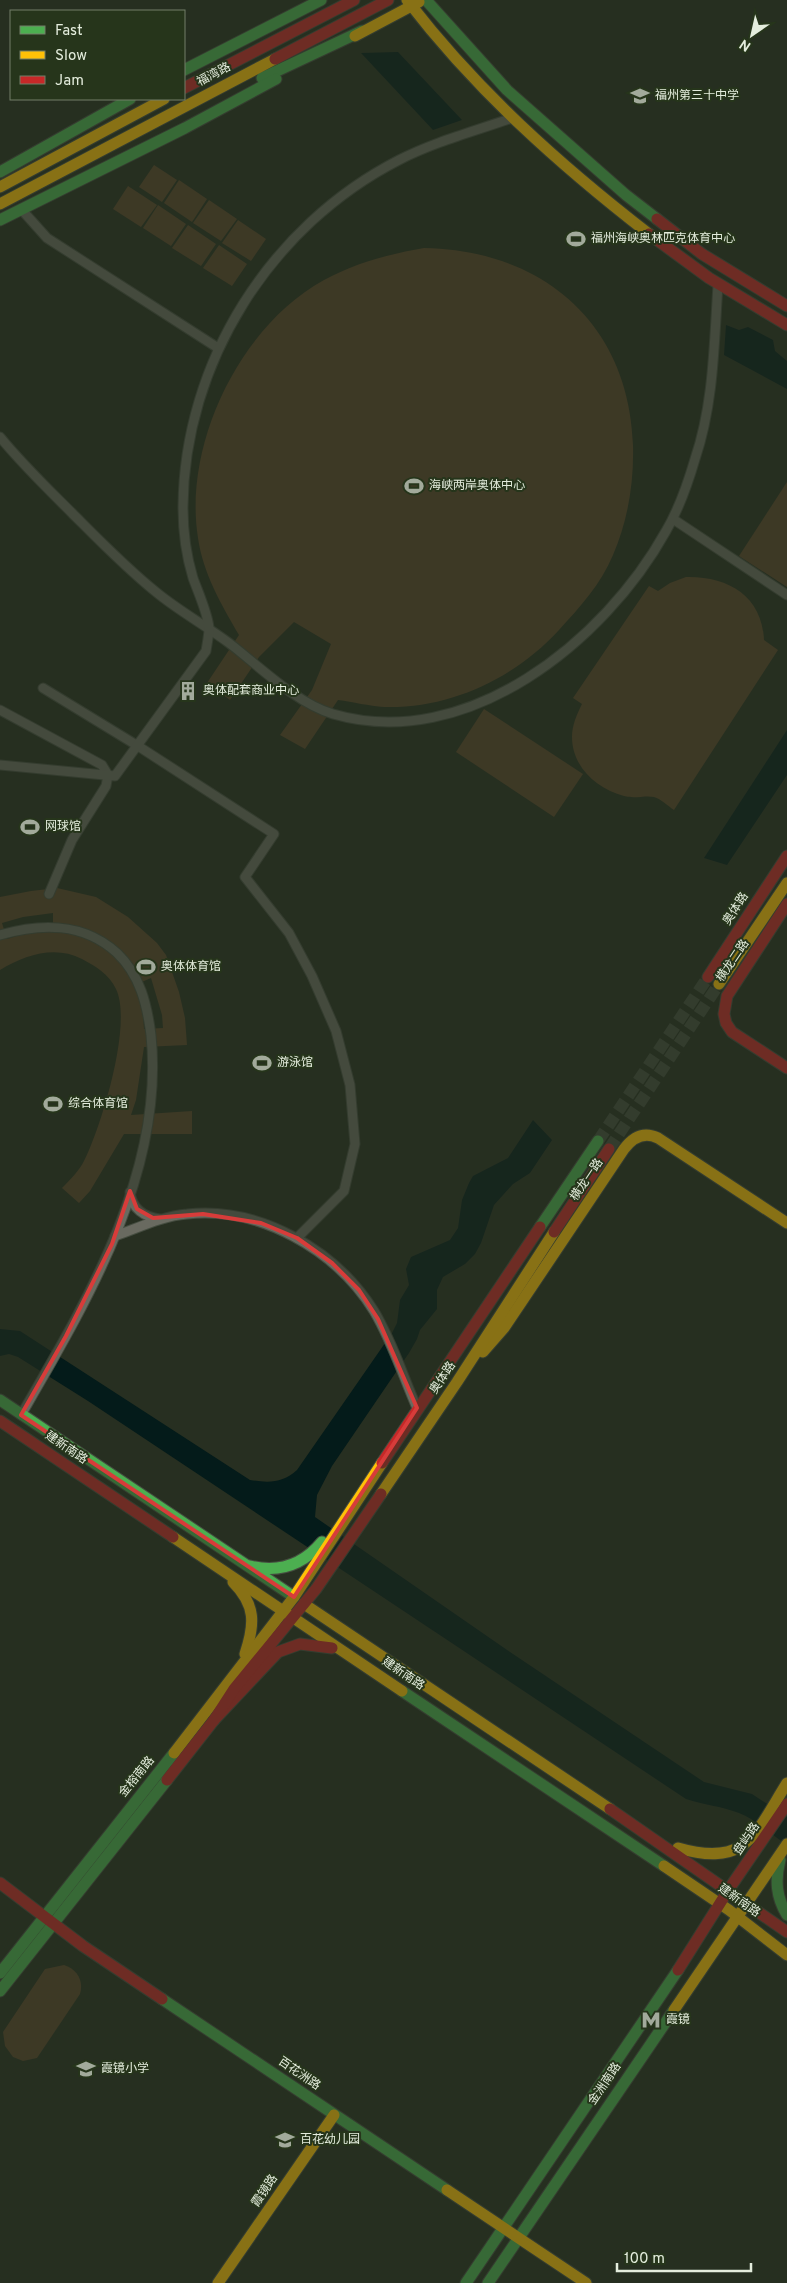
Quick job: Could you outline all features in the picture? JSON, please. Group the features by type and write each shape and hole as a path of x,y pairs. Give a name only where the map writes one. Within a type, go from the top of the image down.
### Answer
{"main road":[{"path":"185,69 321,0"},
{"name":"福湾路","path":"185,87 354,0"},
{"name":"福湾路","path":"0,204 388,0"},
{"path":"0,220 185,128 362,32 409,3 425,0 518,101 626,195 702,254 787,306"},
{"path":"409,3 453,57 512,118 645,233 718,285 787,325"},
{"path":"80,161 362,32"},
{"path":"0,172 128,100"},
{"path":"0,187 162,100"},
{"name":"奥体路","path":"708,977 787,856"},
{"path":"719,984 787,883"},
{"name":"横龙二路","path":"787,904 729,992 724,1009 726,1021 732,1031 787,1068"},
{"name":"横龙一路","path":"457,1382 504,1328 624,1149 639,1136 648,1134 658,1138 787,1224"},
{"name":"奥体路","path":"288,1614 299,1601 364,1489 417,1408 598,1141"},
{"name":"奥体路","path":"299,1601 316,1589 457,1382 500,1313 609,1149"},
{"name":"建新南路","path":"0,1400 658,1841 729,1889 787,1932"},
{"name":"建新南路","path":"0,1421 738,1916 787,1955"},
{"path":"243,1563 256,1568 273,1569 300,1564 315,1552 364,1489"},
{"path":"200,1555 237,1585 250,1606 253,1633 241,1667"},
{"name":"金榕南路","path":"0,1991 48,1921 241,1667 288,1614"},
{"name":"金榕南路","path":"0,1973 48,1921 214,1720 288,1614"},
{"path":"214,1720 240,1694 267,1659 279,1650 308,1643 347,1653"},
{"path":"658,1841 704,1856 715,1857 734,1853 750,1838 787,1783"},
{"name":"盘屿路","path":"720,1904 787,1804"},
{"path":"747,1902 786,1845"},
{"path":"786,1845 777,1870 776,1884 778,1898 787,1916"},
{"name":"百花洲路","path":"0,1883 48,1921 586,2283"},
{"name":"金洲南路","path":"488,2283 747,1902"},
{"name":"金洲南路","path":"466,2283 701,1936 720,1904"},
{"name":"霞镜路","path":"218,2283 334,2115"}],"street":[{"path":"0,765 114,776 138,746 206,651 209,628 188,560 183,522 183,495 191,429 202,390 218,348 244,302 282,252 325,210 363,180 417,152 512,118"},
{"path":"21,209 47,238 218,348"},
{"path":"0,437 18,460 104,546 158,594 209,628 303,699 331,714 385,722 432,718 499,694 540,670 577,641 610,609 630,585 659,543 673,519 695,462 705,420 711,386 718,285"},
{"path":"673,519 787,595"},
{"path":"43,688 138,746 274,834 245,877 289,933 312,976 336,1031 350,1085 355,1144 344,1191 297,1238"},
{"path":"0,710 102,765 108,775 106,786 72,840 49,894"},
{"path":"0,935 49,926 76,929 102,942 123,959 138,981 150,1023 152,1072 147,1120 139,1161 130,1191 115,1236 66,1336 21,1414"},
{"path":"130,1191 133,1204 142,1213 153,1218 163,1219"},
{"path":"115,1236 163,1219 189,1214 232,1217 261,1223 297,1238 342,1272 365,1299 383,1329 417,1408"}],"highlighted area":[{"path":"130,1191 137,1209 153,1218 203,1214 261,1223 297,1238 332,1263 359,1290 378,1319 417,1408 294,1597 21,1415 66,1336 112,1244"}],"shaded area":[{"path":"154,165 177,180 162,202 139,187"},
{"path":"179,180 207,199 192,222 164,203"},
{"path":"128,186 157,205 141,227 113,209"},
{"path":"209,200 237,219 221,241 193,223"},
{"path":"158,205 186,224 171,246 143,228"},
{"path":"238,220 266,239 251,261 222,243"},
{"path":"188,225 216,244 201,266 172,248"},
{"path":"219,245 247,264 232,286 203,268"},
{"name":"海峡两岸奥体中心","path":"424,248 467,252 506,263 541,279 572,302 596,330 615,363 628,402 633,459 629,501 623,528 608,566 582,604 542,647 522,663 480,687 433,703 384,707 338,700 305,749 280,735 312,690 331,644 294,622 259,657 230,700 207,683 239,635 208,576 200,551 196,502 200,464 209,427 224,391 243,357 267,326 294,300 336,274 373,260"},
{"path":"787,482 787,587 739,556"},
{"path":"686,577 715,580 740,591 757,611 762,624 764,640 778,650 674,810 654,797 628,797 614,793 604,788 588,775 576,758 573,748 573,728 582,704 573,698 649,586 658,591 670,583"},
{"path":"484,709 583,774 554,817 456,752"},
{"path":"57,888 96,897 128,917 157,943 166,955 179,992 185,1018 187,1045 144,1047 136,1100 131,1115 192,1111 192,1134 124,1134 90,1191 79,1203 62,1188 82,1165 99,1125 118,1050 121,1026 120,1005 116,989 106,975 82,959 72,955 51,952 30,956 0,970 0,897","holes":["53,913 53,931 26,933 7,939 2,923 23,917","151,978 162,1015 163,1028 144,1029 143,1011 135,985"]},
{"path":"64,1965 73,1969 78,1976 81,1985 80,1994 37,2058 23,2061 13,2057 5,2046 3,2032 45,1969"}],"water":[{"path":"398,52 462,120 433,130 361,53"},
{"path":"726,325 739,330 748,327 773,340 775,351 787,361 787,389 724,355"},
{"path":"787,730 787,775 727,865 704,858"},
{"path":"533,1120 552,1140 530,1173 513,1184 494,1205 481,1243 475,1254 465,1264 443,1277 437,1290 437,1309 420,1330 409,1353 332,1466 317,1495 315,1517 510,1652 704,1782 752,1794 787,1817 787,1845 757,1823 739,1813 686,1799 88,1401 18,1357 9,1354 0,1356 0,1329 20,1331 250,1480 270,1482 281,1480 297,1470 392,1333 397,1323 400,1300 409,1285 406,1269 411,1257 450,1240 458,1228 462,1200 473,1176 508,1158"}],"tunnel":[{"path":"598,1141 708,977"},
{"path":"609,1149 719,984"}],"traffic: fast":[{"path":"185,69 321,0"},
{"path":"426,0 507,90 626,195 657,219"},
{"path":"262,78 362,31"},
{"path":"0,220 185,128 276,79"},
{"path":"0,172 128,100"},
{"path":"540,1227 598,1141"},
{"path":"0,1400 294,1597"},
{"path":"250,1566 281,1568 299,1562 322,1542"},
{"path":"402,1691 664,1866"},
{"path":"0,1973 174,1753"},
{"path":"0,1991 167,1780"},
{"path":"780,1860 777,1874 778,1888 781,1902 787,1915"},
{"path":"466,2283 678,1970"},
{"path":"162,1999 447,2190"},
{"path":"488,2283 674,2010"}],"traffic: slow":[{"path":"407,0 461,65 520,125 583,181 649,234"},
{"path":"355,36 419,2"},
{"path":"0,204 275,59"},
{"path":"0,187 162,100"},
{"path":"719,984 787,883"},
{"path":"483,1352 504,1328 624,1149 639,1136 648,1135 658,1138 787,1223"},
{"path":"381,1494 457,1382 554,1232"},
{"path":"174,1753 294,1597 382,1463"},
{"path":"173,1537 402,1691"},
{"path":"233,1582 241,1590 250,1607 252,1624 245,1654"},
{"path":"304,1604 610,1809"},
{"path":"678,1848 701,1853 720,1853 734,1850 757,1831 787,1783"},
{"path":"674,2010 787,1844"},
{"path":"664,1866 729,1910 787,1955"},
{"path":"218,2283 334,2115"},
{"path":"447,2190 586,2283"}],"traffic: jam":[{"path":"185,87 354,0"},
{"path":"275,59 388,0"},
{"path":"657,219 702,254 787,306"},
{"path":"649,234 709,278 787,325"},
{"path":"708,977 787,856"},
{"path":"787,904 727,996 724,1014 726,1023 732,1032 787,1068"},
{"path":"554,1232 609,1149"},
{"path":"382,1463 540,1227"},
{"path":"0,1421 173,1537"},
{"path":"167,1780 214,1720 234,1689 316,1589 381,1494"},
{"path":"214,1720 278,1652 300,1644 332,1648"},
{"path":"678,1970 729,1889 787,1804"},
{"path":"610,1809 787,1932"},
{"path":"0,1883 83,1946 162,1999"}],"place":[{"name":"福州第三十中学","path":"640,96"},
{"name":"福州海峡奥林匹克体育中心","path":"576,239"},
{"name":"海峡两岸奥体中心","path":"414,486"},
{"name":"奥体配套商业中心","path":"188,691"},
{"name":"网球馆","path":"30,827"},
{"name":"奥体体育馆","path":"146,967"},
{"name":"游泳馆","path":"262,1063"},
{"name":"综合体育馆","path":"53,1104"},
{"name":"霞镜","path":"651,2020"},
{"name":"霞镜小学","path":"86,2069"},
{"name":"百花幼儿园","path":"285,2140"}]}
